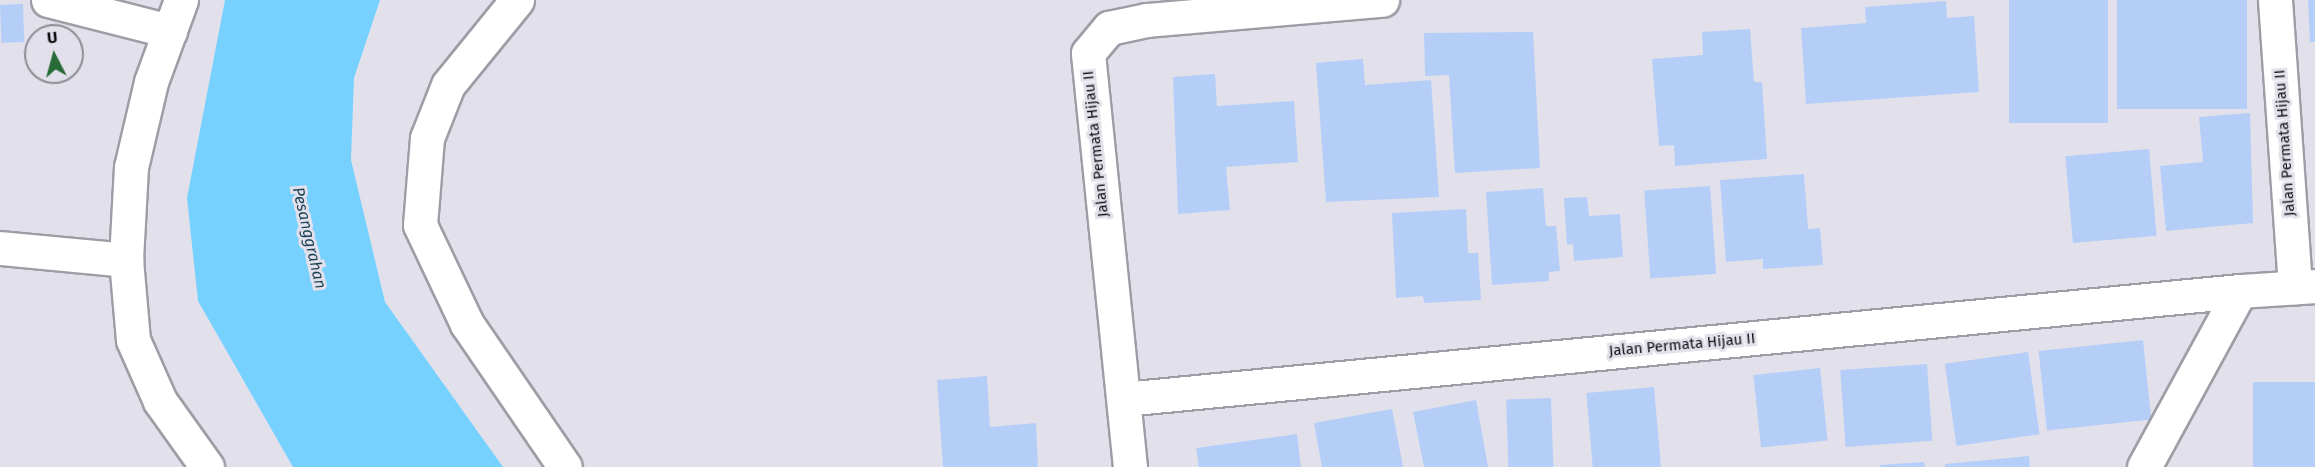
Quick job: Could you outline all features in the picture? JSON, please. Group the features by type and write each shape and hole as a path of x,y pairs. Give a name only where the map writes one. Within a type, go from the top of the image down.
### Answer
{"street":[{"path":"48,0 170,31"},
{"path":"181,0 151,82 131,167 126,260 133,340 160,401 207,467"},
{"path":"517,0 448,85 427,138 420,225 467,324 565,467"},
{"name":"Jalan Permata Hijau II","path":"1130,467 1087,71 1088,53 1097,38 1109,28 1147,20 1382,0"},
{"name":"Jalan Permata Hijau II","path":"1124,399 2305,286 2275,0"},
{"path":"0,248 126,260"},
{"path":"2144,467 2240,291"}],"water":[{"name":"Pesanggrahan","path":"225,0 380,0 354,78 351,160 385,302 503,467 293,467 198,301 187,198"}],"building":[{"path":"2009,0 2108,0 2108,123 2009,123"},
{"path":"2117,0 2247,0 2247,109 2117,109"},
{"path":"2308,0 2315,0 2315,42 2310,42"},
{"path":"1946,1 1947,18 1974,16 1979,92 1806,104 1801,28 1866,23 1865,7"},
{"path":"23,4 24,42 1,43 0,5"},
{"path":"1750,29 1754,82 1762,82 1767,159 1675,166 1674,145 1659,146 1652,59 1703,55 1702,32"},
{"path":"1533,32 1540,168 1455,173 1449,75 1425,76 1424,33"},
{"path":"1363,59 1365,85 1431,80 1439,197 1326,202 1316,63"},
{"path":"1215,74 1217,106 1294,101 1298,162 1226,167 1230,210 1178,214 1173,77"},
{"path":"2250,113 2253,223 2166,231 2160,166 2203,162 2199,117"},
{"path":"2149,149 2157,236 2073,243 2065,156"},
{"path":"1804,174 1808,229 1820,228 1823,265 1763,269 1763,259 1726,262 1720,180"},
{"path":"1710,186 1716,274 1650,278 1644,191"},
{"path":"1543,188 1546,226 1556,226 1560,271 1549,272 1549,281 1492,285 1486,192"},
{"path":"1587,197 1589,216 1620,214 1623,257 1574,261 1573,244 1567,245 1564,198"},
{"path":"1466,209 1468,253 1478,253 1481,300 1424,303 1423,296 1396,298 1392,213"},
{"path":"2143,340 2151,420 2047,431 2039,351"},
{"path":"2028,352 2040,434 1956,446 1945,364"},
{"path":"1927,364 1932,441 1846,447 1840,370"},
{"path":"1820,368 1828,441 1761,448 1753,375"},
{"path":"987,376 990,427 1036,423 1038,467 943,467 937,380"},
{"path":"2253,382 2315,382 2315,467 2253,467"},
{"path":"1654,387 1661,467 1593,467 1586,393"},
{"path":"1551,398 1553,467 1508,467 1506,400"},
{"path":"1476,400 1488,467 1424,467 1413,412"},
{"path":"1392,409 1403,467 1322,467 1314,423"},
{"path":"1297,434 1301,467 1199,467 1196,448"},
{"path":"2029,456 2030,467 1945,467 1945,464"},
{"path":"1924,462 1925,467 1880,467 1880,465"}]}
